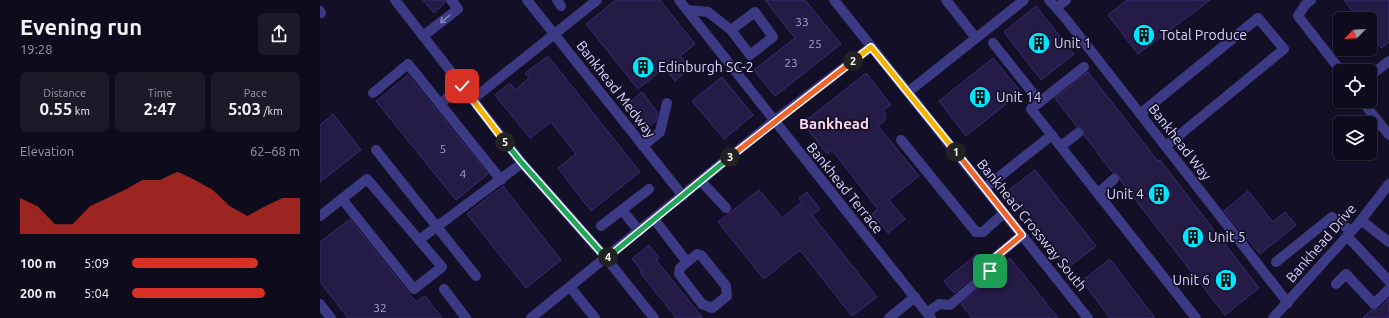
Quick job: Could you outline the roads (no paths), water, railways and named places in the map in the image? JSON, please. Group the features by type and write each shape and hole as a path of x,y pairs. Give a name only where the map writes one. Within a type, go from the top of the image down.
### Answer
{"street":[{"path":"396,0 522,163 606,258 654,318"},
{"path":"423,36 458,9 450,0"},
{"path":"473,99 598,0"},
{"name":"Bankhead Terrace","path":"679,0 929,316"},
{"name":"Bankhead Crossway South","path":"834,0 1088,318"},
{"path":"946,0 976,38"},
{"path":"908,92 1024,0"},
{"name":"Bankhead Way","path":"1049,0 1057,7 1288,303"},
{"path":"1057,7 1066,0"},
{"path":"1311,0 1305,4 1298,16 1336,64"},
{"name":"Bankhead Medway","path":"530,1 554,34 683,196"},
{"path":"687,10 708,12 731,30"},
{"path":"1140,114 1258,18 1284,49 1166,146"},
{"path":"993,43 1040,102"},
{"path":"531,318 774,121 871,47"},
{"path":"1377,70 1389,61"},
{"path":"373,93 408,64 501,180"},
{"path":"1084,67 1032,109 1196,318"},
{"path":"440,103 462,86"},
{"path":"643,146 660,132 667,102"},
{"path":"1368,108 1389,135"},
{"path":"1061,146 1078,133"},
{"path":"984,188 1052,135"},
{"path":"901,140 976,232 983,232 1004,213"},
{"path":"376,150 476,276"},
{"path":"419,240 522,163"},
{"path":"320,216 367,179 442,267 414,289 342,199"},
{"path":"1098,193 1114,180"},
{"path":"701,181 726,208"},
{"name":"Bankhead Drive","path":"1272,318 1288,303 1361,220 1389,184"},
{"path":"602,226 650,189"},
{"path":"622,210 639,231"},
{"path":"1276,262 1332,217 1349,233 1389,282"},
{"path":"654,219 687,262"},
{"path":"1361,220 1388,239"},
{"path":"929,316 939,304 950,305 990,271 993,259 1022,235"},
{"path":"697,254 701,255 726,286 727,296 712,308 702,304 679,274 680,268 687,262 697,254"},
{"path":"1336,284 1346,274 1374,304 1389,289"},
{"path":"570,287 595,318"},
{"path":"444,289 466,318"},
{"path":"889,318 914,298"},
{"path":"320,304 331,318"}],"place":[{"name":"Total Produce","path":"1144,35"},
{"name":"Unit 1","path":"1039,43"},
{"name":"Edinburgh SC-2","path":"643,67"},
{"name":"Unit 14","path":"980,97"},
{"name":"Unit 4","path":"1159,194"},
{"name":"Unit 5","path":"1193,237"},
{"name":"Unit 6","path":"1226,280"}],"district":[{"name":"Bankhead","path":"834,123"}]}
